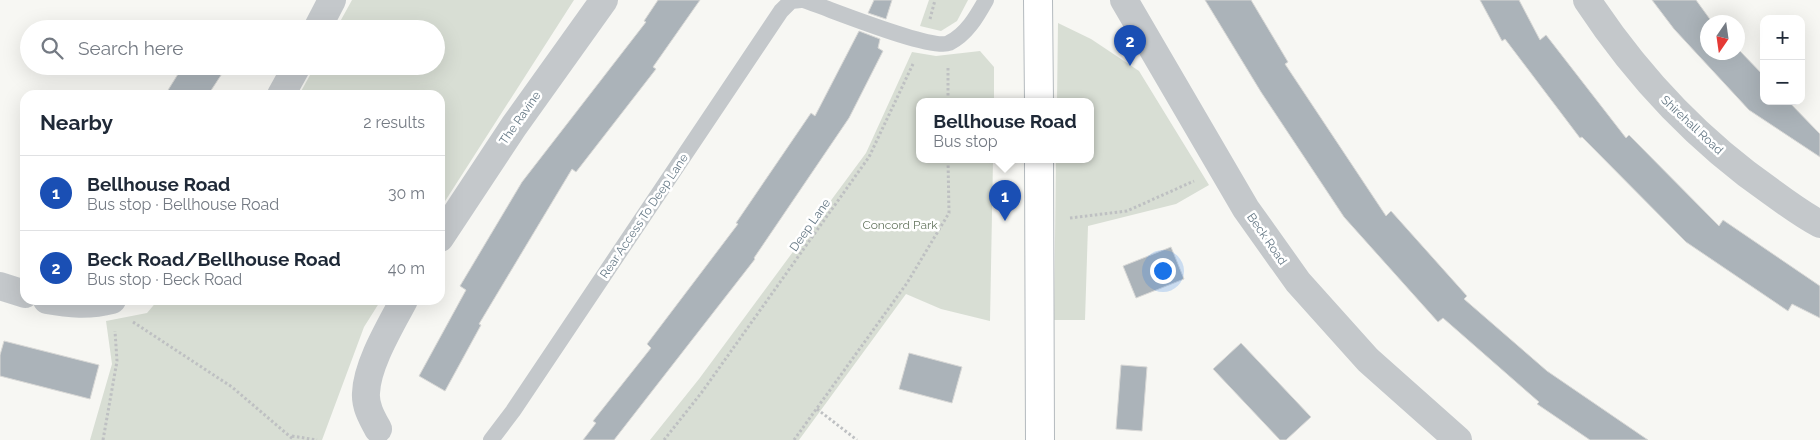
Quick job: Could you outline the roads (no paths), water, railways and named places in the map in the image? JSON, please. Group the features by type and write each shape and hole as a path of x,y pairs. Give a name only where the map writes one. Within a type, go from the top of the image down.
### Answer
{"main road":[{"path":"1038,0 1039,98"},
{"path":"1039,163 1040,440"}],"street":[{"path":"321,20 332,0"},
{"name":"The Ravine","path":"445,230 514,126 604,0"},
{"name":"Beck Road","path":"1124,0 1246,209 1298,282 1368,360 1458,440"},
{"name":"Shirehall Road","path":"1587,0 1641,75 1694,130 1748,176 1820,224"},
{"path":"285,90 292,75"},
{"path":"0,286 20,292"},
{"path":"382,435 368,411 366,393 374,361 402,305"}],"lane":[{"name":"Rear Access To Deep Lane","path":"491,440 513,411 781,11 790,1 802,0 923,42 948,44 967,31 986,0"}],"place":[{"name":"Beck Road/Bellhouse Road","path":"1130,66"},
{"name":"Bellhouse Road","path":"1005,221"}],"park label":[{"name":"Concord Park","path":"900,225"}]}
